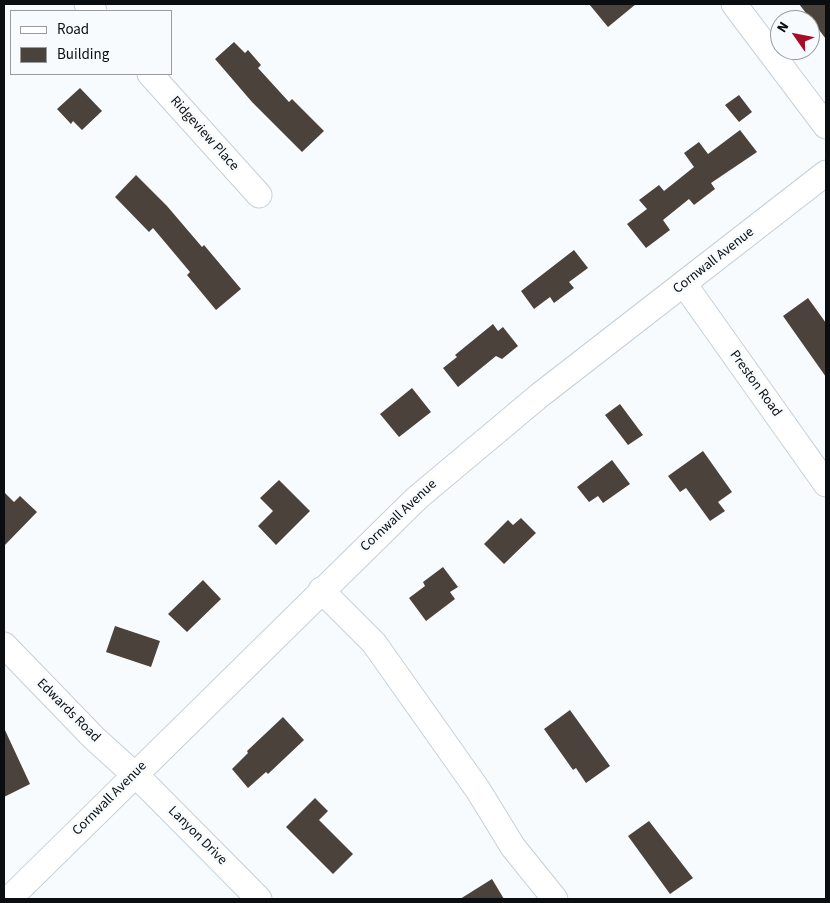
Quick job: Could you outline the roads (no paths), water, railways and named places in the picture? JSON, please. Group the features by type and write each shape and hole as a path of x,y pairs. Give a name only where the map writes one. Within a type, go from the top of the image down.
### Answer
{"street":[{"path":"734,4 826,126"},
{"name":"Ridgeview Place","path":"151,75 259,195"},
{"name":"Cornwall Avenue","path":"8,899 321,590 417,498 471,450 826,174"},
{"name":"Preston Road","path":"684,284 826,484"},
{"path":"321,590 374,643 463,768 513,847 555,899"},
{"name":"Edwards Road","path":"4,645 94,738 134,775"},
{"name":"Lanyon Drive","path":"134,775 259,899"}]}
